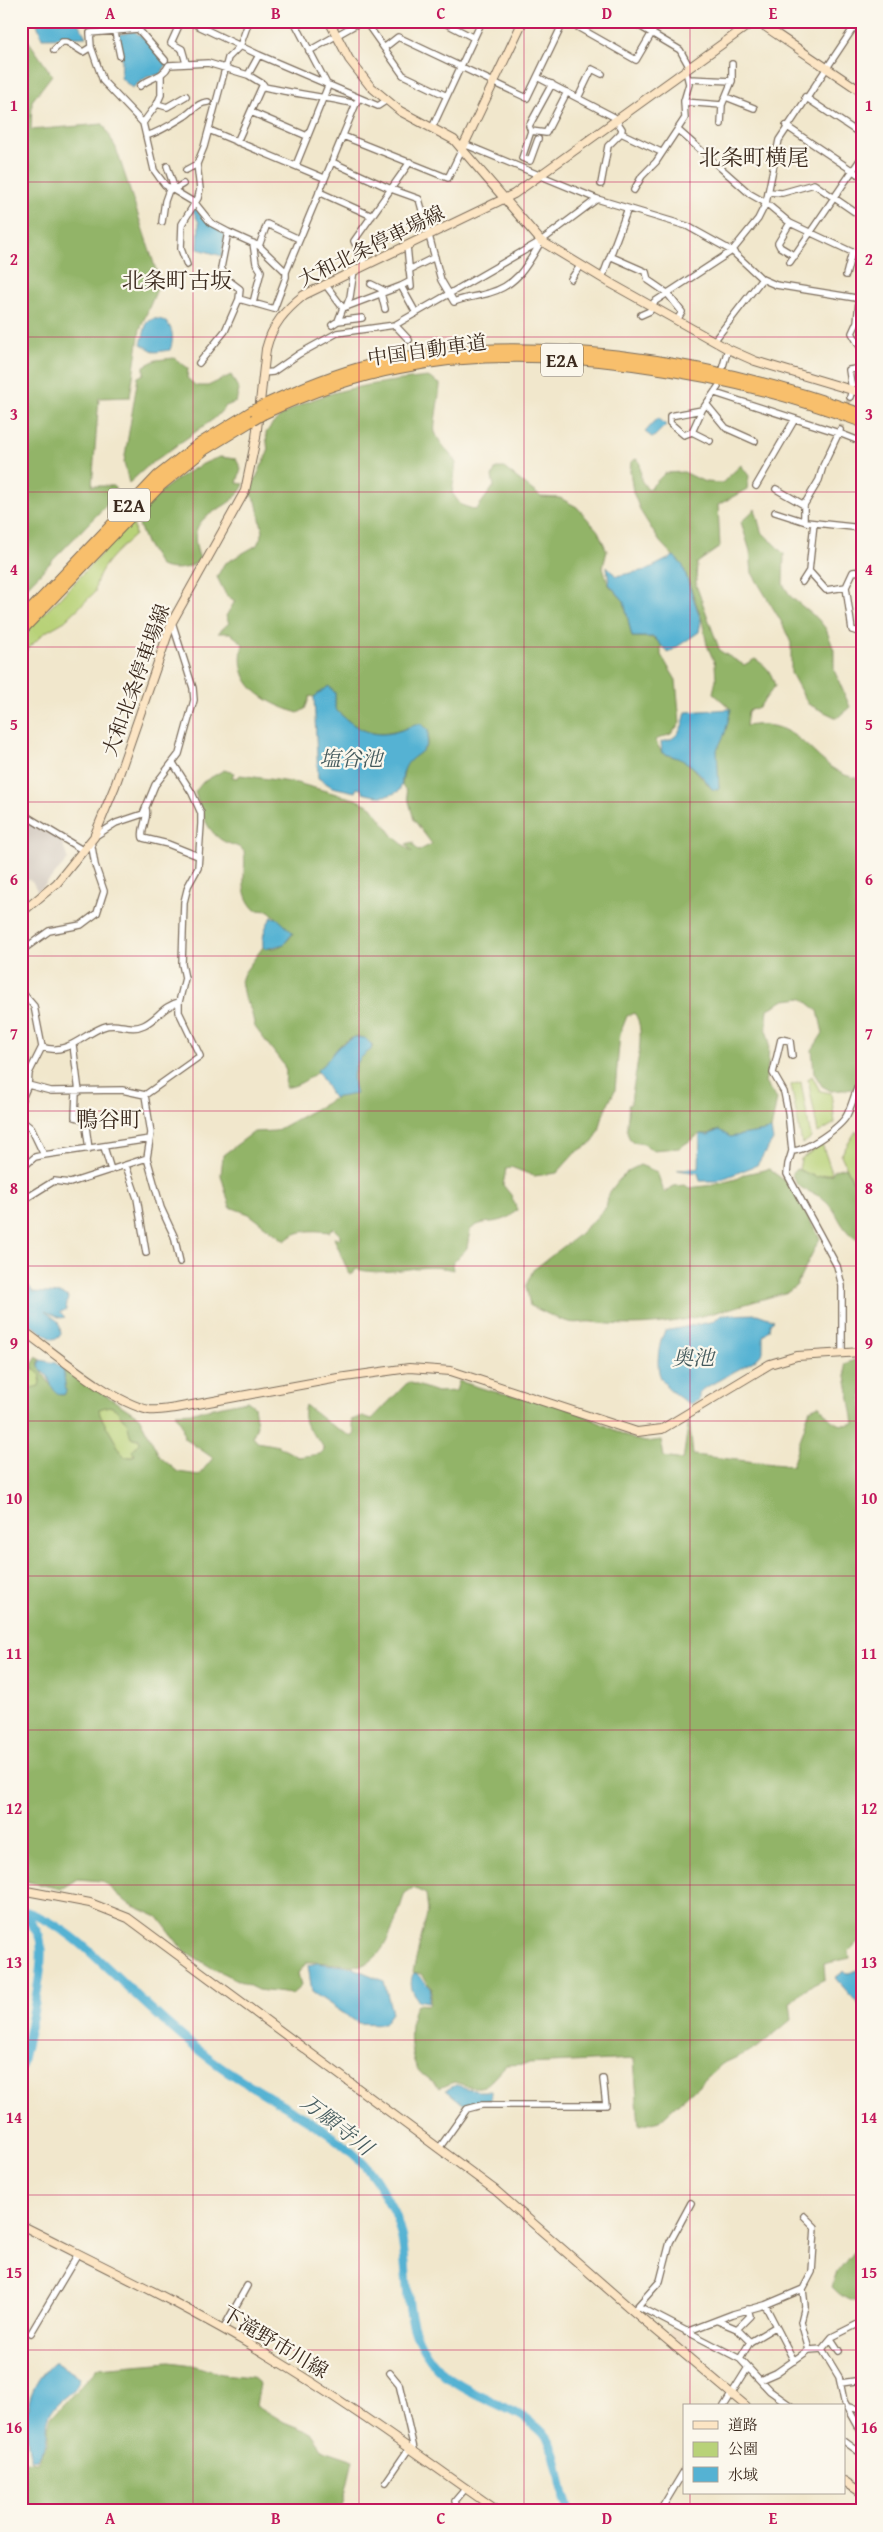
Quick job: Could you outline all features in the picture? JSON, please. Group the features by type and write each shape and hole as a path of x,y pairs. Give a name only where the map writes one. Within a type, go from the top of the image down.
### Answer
{"highway":[{"name":"中国自動車道","path":"21,620 158,476 199,444 308,385 371,365 433,354 500,350 591,354 685,366 772,386 862,414"},
{"name":"中国自動車道","path":"21,631 161,485 204,450 258,412 336,384 402,367 465,360 532,358 591,362 684,374 770,393 862,422"}],"street":[{"path":"120,21 116,32 120,56"},
{"path":"181,21 171,43 182,49 186,63"},
{"path":"188,21 357,101"},
{"path":"187,265 181,249 182,224 195,204 200,189 197,164 209,130 228,58 240,46 249,21"},
{"path":"294,21 328,86"},
{"path":"328,21 360,74 387,100 463,146 541,175 597,199 687,226 732,251 762,279 776,285 860,301 857,322 852,333 859,339 862,350"},
{"path":"309,50 363,21 404,74 447,96"},
{"path":"441,21 474,38"},
{"path":"432,128 482,21"},
{"path":"343,136 448,178 523,21"},
{"path":"384,48 398,37 527,98 566,21 636,60 659,21"},
{"path":"631,21 680,50 688,72 684,102 685,118 656,162 639,180 634,190"},
{"path":"756,21 862,92"},
{"name":"大和北条停車場線","path":"21,913 57,883 92,839 115,786 172,622 245,491 256,438 270,335 278,320 289,306 304,295 325,284 504,200 688,72 756,21"},
{"path":"640,315 650,311 654,302 732,251 758,219 766,203 778,140 858,21"},
{"path":"165,60 138,29 90,33 91,47 103,81 143,123 154,170 172,188 195,204 211,223 256,244 286,272"},
{"path":"54,50 62,42 67,42 83,52 91,47"},
{"path":"248,75 258,55"},
{"path":"143,123 157,104 161,95 161,76 169,65 186,63 208,64 248,75 263,84 265,88 281,91 357,101 378,106 387,100"},
{"path":"721,124 722,105 732,81 732,64"},
{"path":"578,98 592,69 602,74"},
{"path":"688,72 732,81"},
{"path":"140,86 148,79 161,76"},
{"path":"318,82 323,77"},
{"path":"537,77 617,120 621,133 661,152"},
{"path":"237,142 263,84"},
{"path":"538,139 530,161 522,158 531,131 530,126 552,84"},
{"path":"296,165 328,86"},
{"path":"531,131 546,133 567,92"},
{"path":"157,104 167,107 186,96"},
{"path":"806,97 862,135"},
{"path":"726,98 754,108"},
{"path":"240,299 274,309 299,239 357,101"},
{"path":"146,136 160,132 163,128 187,114 199,103 208,102"},
{"path":"684,102 722,105"},
{"path":"251,112 308,136"},
{"path":"786,126 862,177"},
{"path":"209,130 324,178"},
{"path":"678,130 750,194 766,203 790,223 852,252 862,252"},
{"path":"601,184 608,146 621,133"},
{"path":"463,146 504,200 540,242 728,349 755,361 851,393 862,393"},
{"path":"790,262 862,157"},
{"path":"186,162 188,169 197,164"},
{"path":"332,162 418,199 441,280 454,302 502,289 515,280 525,269 540,242"},
{"path":"365,265 354,241 410,162"},
{"path":"162,222 165,201 172,188 167,166"},
{"path":"172,188 183,184"},
{"path":"768,192 782,193 814,184 862,217"},
{"path":"319,192 372,216"},
{"path":"264,373 273,372 299,354 337,333 395,325 540,242 597,199"},
{"path":"602,278 612,257 612,248 627,211"},
{"path":"790,223 778,243 780,247 795,256"},
{"path":"253,303 261,271 256,263 256,244 267,224 299,239"},
{"path":"199,364 225,331 240,299 240,289 228,280 221,268 228,232"},
{"path":"618,233 625,236"},
{"path":"345,308 383,292 410,284 407,246"},
{"path":"846,276 852,252"},
{"path":"409,270 435,257"},
{"path":"612,257 646,272 648,280 667,293 682,312 677,320"},
{"path":"571,278 580,266"},
{"path":"338,321 350,297 354,270"},
{"path":"714,341 762,279"},
{"path":"325,284 345,308"},
{"path":"371,284 383,292 385,308"},
{"path":"401,286 416,313"},
{"path":"332,325 338,321 362,318"},
{"path":"395,325 409,340"},
{"path":"723,366 728,349"},
{"path":"851,393 849,370 862,368"},
{"path":"702,410 670,416 672,426 684,435 692,432 702,410 716,390 795,419 840,431 862,442"},
{"path":"707,405 726,428 755,441"},
{"path":"756,486 795,419"},
{"path":"804,519 804,505 812,495 823,466 840,431"},
{"path":"692,432 710,441"},
{"path":"776,489 804,505"},
{"path":"775,512 814,523 862,528"},
{"path":"802,582 809,571 814,523"},
{"path":"809,571 825,593 846,586"},
{"path":"862,571 854,572 846,586 852,630 862,633"},
{"path":"21,951 52,930 81,925 97,913 104,891 94,865 92,839 116,822 140,816 146,809 155,786 173,763 182,746 194,700 193,688 172,622"},
{"path":"28,1085 42,1090 78,1092 122,1090 145,1095 200,1056 179,1012 179,1002 185,978 182,964 184,902 188,886 198,868 200,813 192,793 173,763"},
{"path":"146,809 147,814 142,833 143,838 168,844 198,856"},
{"path":"21,813 64,837 84,851"},
{"path":"21,991 34,1006 42,1047 29,1073 28,1085 21,1101"},
{"path":"42,1047 52,1050 72,1045 104,1026 116,1024 134,1029 143,1026 166,1006 179,1002"},
{"path":"792,1056 790,1041 781,1039 774,1073 784,1092 792,1152 788,1164 790,1180 837,1266 842,1286 842,1352"},
{"path":"72,1045 78,1092 74,1117 85,1120 89,1149"},
{"path":"792,1152 805,1147 841,1124 848,1114 862,1078"},
{"path":"145,1095 150,1139 147,1158 161,1208 174,1236 180,1262"},
{"path":"21,1120 32,1128 44,1155"},
{"path":"862,1123 862,1134"},
{"path":"21,1168 35,1157 150,1139"},
{"path":"104,1147 111,1170"},
{"path":"21,1209 25,1199 54,1181 70,1183 95,1177 96,1173 126,1166 147,1158"},
{"path":"126,1166 137,1198 146,1253"},
{"path":"21,1329 98,1384 129,1403 150,1410 176,1408 338,1378 409,1368 451,1371 637,1432 662,1429 770,1364 797,1356 862,1352"},
{"path":"21,1890 90,1903 128,1918 440,2147 635,2308 744,2404"},
{"path":"440,2147 467,2109 482,2105 606,2105 603,2078"},
{"path":"635,2308 660,2281 670,2242 691,2203"},
{"path":"804,2216 815,2227 812,2272 803,2290 805,2306 801,2322 809,2350"},
{"name":"下滝野市川線","path":"21,2225 223,2329 270,2356 412,2448 496,2510"},
{"path":"31,2333 78,2254"},
{"path":"223,2329 247,2286"},
{"path":"686,2332 803,2290"},
{"path":"765,2305 794,2361"},
{"path":"635,2308 740,2359 747,2369 770,2391 788,2404"},
{"path":"737,2329 750,2316 748,2309"},
{"path":"718,2321 737,2329 750,2342"},
{"path":"822,2350 831,2339 862,2322"},
{"path":"740,2359 750,2342 775,2327"},
{"path":"831,2339 839,2351"},
{"path":"760,2380 794,2361 809,2350 822,2350"},
{"path":"822,2350 841,2383 844,2401 862,2432"},
{"path":"725,2404 747,2369"},
{"path":"386,2482 412,2448 399,2384 390,2373"},
{"path":"841,2383 862,2380"},
{"path":"848,2407 862,2410"},
{"path":"846,2442 862,2454"},
{"path":"660,2511 683,2473"},
{"path":"846,2482 860,2492 862,2480"},
{"path":"458,2511 455,2501 466,2488"}],"shaded area":[{"path":"21,817 61,838 68,860 38,892 32,881 21,878"},
{"path":"673,2327 702,2343 693,2356 668,2335"}],"green space":[{"path":"21,30 52,75 32,101 31,130 103,124 116,148 160,282 140,329 130,397 99,398 92,486 114,486 117,494 21,593"},
{"path":"174,358 188,368 187,378 196,386 208,386 231,375 239,390 236,402 226,406 215,418 149,465 129,483 124,462 138,377 144,374 144,366 156,360"},
{"path":"428,377 440,384 435,432 456,463 452,493 461,505 476,510 494,486 492,477 496,468 504,468 541,497 560,498 577,507 598,531 607,551 603,567 608,584 624,601 632,637 654,638 661,645 661,655 676,680 680,723 671,734 655,740 662,753 687,761 712,789 717,790 719,789 717,750 725,733 731,709 713,693 716,680 715,664 707,645 702,620 683,566 660,542 641,512 633,492 630,471 631,462 636,459 640,462 641,480 648,490 665,473 684,472 705,482 722,483 741,465 749,476 747,489 718,505 720,547 697,563 696,585 720,651 744,665 755,659 766,667 774,681 775,686 759,707 748,711 746,726 766,725 783,729 796,737 832,767 845,775 862,779 862,1074 854,1089 831,1091 822,1086 814,1073 812,1050 823,1033 818,1011 802,998 785,1000 768,1009 766,1030 769,1040 768,1065 765,1083 777,1099 771,1130 730,1137 719,1130 700,1134 679,1148 652,1150 644,1144 632,1142 627,1133 628,1105 631,1104 640,1043 638,1021 634,1013 627,1016 620,1034 615,1090 593,1142 575,1153 557,1173 534,1176 511,1167 506,1169 503,1185 511,1195 517,1210 505,1219 481,1224 470,1230 467,1248 452,1264 453,1270 429,1267 381,1272 356,1269 353,1274 349,1274 334,1238 340,1239 340,1235 333,1228 329,1232 300,1232 285,1241 249,1214 230,1207 221,1175 223,1155 254,1132 275,1131 337,1097 355,1094 353,1081 355,1069 360,1059 371,1050 373,1045 361,1037 349,1039 341,1044 325,1065 314,1074 296,1085 285,1087 286,1070 255,1027 251,1010 244,997 241,981 244,973 263,947 276,948 287,941 293,933 269,911 255,910 249,903 244,889 244,851 220,839 210,829 195,792 203,782 224,770 234,773 232,777 237,778 240,775 297,783 358,800 372,807 394,837 412,852 406,844 413,842 418,851 432,844 414,820 406,790 402,786 406,764 424,750 428,742 428,729 421,724 379,734 364,730 349,722 335,709 335,693 329,686 314,697 310,696 305,709 298,713 285,709 263,697 247,681 243,671 241,658 243,644 230,633 218,633 229,623 226,616 235,601 226,595 217,577 224,564 257,545 263,532 256,501 249,493 268,452 266,433 278,419 295,408 339,392 363,386"},
{"path":"220,457 236,459 241,469 237,483 244,484 238,495 202,521 197,530 196,542 200,559 196,563 182,569 170,569 160,566 146,543 135,515 174,481 196,467"},
{"path":"755,509 761,531 784,554 783,584 791,597 818,619 826,629 834,650 834,670 850,707 837,718 808,704 791,673 791,643 782,623 752,573 750,551 741,522"},
{"path":"133,520 135,535 103,568 96,583 95,592 65,621 44,633 21,656 21,636 60,598"},
{"path":"812,1076 820,1091 831,1093 835,1123 818,1133 808,1079"},
{"path":"801,1082 811,1138 802,1144 791,1085"},
{"path":"856,1131 862,1142 862,1182 853,1181 841,1155"},
{"path":"822,1144 832,1173 816,1177 799,1170 801,1159"},
{"path":"640,1165 657,1172 664,1192 674,1186 685,1185 689,1188 713,1185 736,1179 745,1174 769,1169 789,1184 820,1238 796,1286 788,1292 714,1313 644,1325 572,1323 530,1306 526,1286 533,1270 576,1237 595,1219 606,1207 609,1193 619,1180 628,1171"},
{"path":"846,1167 853,1182 862,1182 862,1236 856,1239 842,1225 825,1200 796,1183 792,1172 797,1169 816,1177 832,1174 834,1170"},
{"path":"37,1357 40,1360 38,1362 47,1380 61,1395 65,1394 64,1368 139,1417 160,1457 178,1472 199,1475 213,1458 184,1438 182,1425 175,1413 193,1412 247,1401 254,1406 257,1425 253,1436 257,1442 278,1446 298,1457 320,1454 324,1450 304,1421 305,1405 328,1423 352,1437 355,1433 351,1420 363,1416 372,1419 408,1382 437,1392 456,1391 459,1381 491,1391 563,1405 633,1439 646,1442 661,1440 664,1457 683,1460 689,1419 693,1455 792,1466 810,1409 819,1405 834,1422 842,1425 854,1423 844,1364 862,1357 862,1938 849,1951 850,1958 824,1964 825,1979 805,1989 790,2003 792,2019 757,2048 722,2064 659,2121 639,2126 634,2059 506,2065 489,2083 479,2087 454,2082 440,2088 419,2071 415,2065 411,2047 412,2018 417,2004 429,2005 432,1988 421,1974 413,1972 428,1910 426,1894 413,1888 405,1893 385,1945 371,1961 362,1965 307,1962 298,1973 301,1986 292,1994 258,1990 212,1968 183,1950 158,1917 129,1904 102,1881 77,1879 61,1889 25,1881 21,1877 21,1388 26,1389 39,1386 41,1375 31,1366","holes":["109,1406 113,1407 127,1422 131,1438 139,1439 140,1443 132,1451 135,1455 133,1457 124,1457 100,1415 99,1409"]},
{"path":"27,1364 41,1375 39,1387 21,1388 21,1373"},
{"path":"109,1406 115,1409 127,1422 131,1438 139,1439 140,1444 135,1447 133,1457 124,1457 100,1415 98,1409"},
{"path":"862,2241 862,2301 858,2302 842,2296 832,2287 837,2272"},
{"path":"170,2362 192,2365 221,2374 252,2377 260,2384 256,2405 284,2422 311,2433 323,2450 353,2460 341,2511 21,2511 23,2461 37,2462 48,2441 48,2428 51,2417 98,2368"}],"water":[{"path":"36,21 77,21 86,37 42,38"},
{"path":"134,31 147,41 166,65 161,74 147,77 132,88 121,78 122,59 117,35"},
{"path":"195,206 202,218 225,234 222,256 198,249 199,223 192,208"},
{"path":"159,319 168,324 172,333 170,350 155,352 141,344 147,322"},
{"path":"658,418 666,425 653,438 645,432"},
{"path":"674,556 683,566 701,621 699,632 668,653 654,637 632,637 624,601 609,584 607,566 616,576 646,570"},
{"name":"塩谷池","path":"329,686 335,693 335,709 363,730 372,733 392,733 415,724 421,724 428,730 426,745 405,768 399,791 386,796 372,795 363,793 361,789 357,788 355,792 332,787 318,778 314,697"},
{"path":"731,709 725,733 717,750 719,789 712,789 691,765 679,758 662,753 661,742 676,736 686,712"},
{"path":"272,917 277,918 293,933 284,944 266,949 263,947 264,935"},
{"path":"355,1037 365,1038 372,1045 371,1050 360,1059 354,1069 353,1080 356,1094 333,1098 317,1070 342,1044"},
{"path":"719,1130 730,1137 771,1130 773,1140 757,1165 717,1181 700,1181 698,1173 677,1170 699,1168 700,1134 708,1135"},
{"path":"29,1286 33,1292 62,1294 68,1297 66,1310 60,1312 65,1317 61,1318 45,1311 59,1322 61,1334 58,1338 52,1339 27,1322 29,1294 26,1287"},
{"name":"奥池","path":"757,1314 774,1320 770,1323 769,1330 763,1336 763,1352 757,1359 703,1389 699,1393 699,1400 690,1404 666,1386 661,1378 658,1367 660,1347 665,1331 711,1322 722,1315"},
{"path":"40,1360 55,1363 63,1368 66,1391 64,1395 57,1393 53,1389 47,1376 39,1367"},
{"path":"317,1963 351,1967 384,1981 392,2013 384,2024 358,2023 312,1992 308,1965"},
{"path":"862,1968 862,2008 835,1978 844,1971 847,1974"},
{"path":"416,1973 431,1988 428,2002 418,2000 413,1991 411,1985 412,1978 413,1974"},
{"path":"456,2085 477,2091 491,2091 491,2100 463,2104 446,2090"},
{"path":"53,2363 80,2377 75,2387 52,2410 47,2423 45,2446 37,2459 31,2460 27,2433 28,2408 36,2384"}],"waterway":[{"path":"21,1286 27,1287"},
{"name":"万願寺川","path":"21,1910 54,1924 73,1938 173,2029 204,2054 238,2078 328,2133 364,2164 383,2192 397,2220 405,2258 411,2316 416,2335 425,2352 449,2378 524,2418 538,2428 552,2447 570,2511"},
{"path":"21,2068 36,2000 41,1962 39,1936 22,1910"}],"tunnel":[{"path":"840,430 850,397"}],"district":[{"name":"北条町横尾","path":"754,157"},
{"name":"北条町古坂","path":"177,280"},
{"name":"鴨谷町","path":"109,1119"}]}
